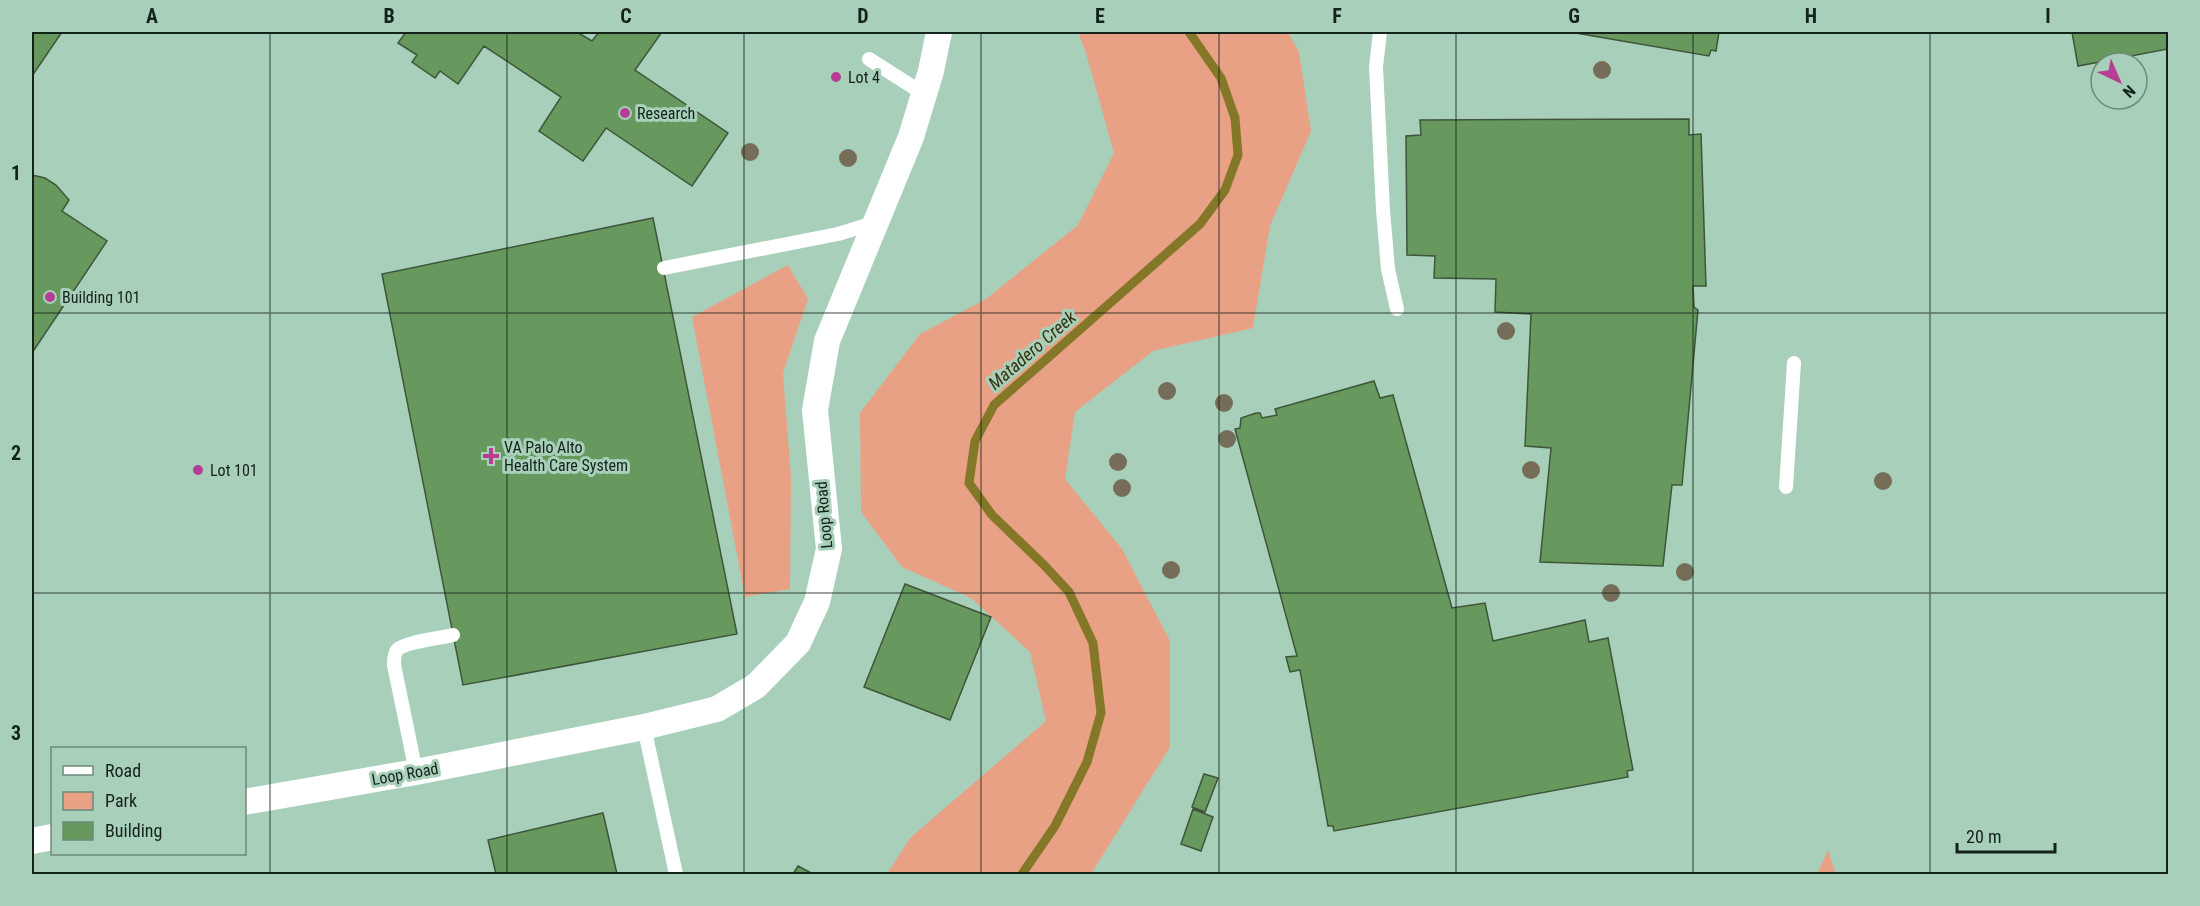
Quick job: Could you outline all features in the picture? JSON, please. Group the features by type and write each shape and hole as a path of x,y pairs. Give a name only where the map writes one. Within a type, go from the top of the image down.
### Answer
{"street":[{"name":"Loop Road","path":"246,802 416,772 644,727 717,709 756,686 798,643 817,602 828,549 815,410 827,341 911,136 931,71 939,32"},
{"path":"32,841 51,837"}],"lane":[{"path":"1380,32 1376,67 1381,188 1388,268 1397,309"},
{"path":"869,59 924,93"},
{"path":"663,268 831,235 876,222"},
{"path":"1786,488 1794,363"},
{"path":"416,772 394,656 397,650 404,646 453,635"},
{"path":"644,727 676,874"}],"green space":[{"path":"1078,32 1288,32 1299,52 1311,131 1270,226 1253,328 1153,351 1075,412 1065,479 1122,549 1170,641 1170,747 1091,874 887,874 910,838 1046,721 1030,652 971,598 902,567 861,512 860,413 920,334 986,299 1078,225 1114,153"},
{"path":"788,265 808,299 783,373 791,478 790,589 745,597 692,317"},
{"path":"1828,850 1836,874 1817,874"}],"building":[{"path":"32,32 62,32 32,76"},
{"name":"Research","path":"406,32 577,32 592,41 599,32 662,32 635,70 728,133 692,186 606,128 583,161 539,131 561,97 484,46 458,84 440,71 435,78 412,62 417,55 398,43"},
{"path":"1570,32 1719,32 1716,51 1711,50 1709,56"},
{"path":"2072,32 2168,32 2168,49 2149,53 2089,51 2089,64 2078,66"},
{"path":"1689,119 1689,135 1701,134 1706,286 1693,286 1694,307 1698,310 1682,485 1672,485 1663,566 1540,562 1551,448 1525,446 1531,314 1495,312 1496,279 1434,278 1435,256 1407,255 1406,136 1421,135 1420,120"},
{"name":"Building 101","path":"32,175 45,178 56,185 69,200 62,211 107,241 32,353"},
{"path":"653,218 737,634 463,685 382,274"},
{"path":"1374,381 1380,398 1393,395 1452,608 1485,603 1493,641 1585,620 1589,642 1608,638 1633,770 1627,771 1628,777 1334,831 1333,826 1328,826 1300,670 1290,672 1286,657 1297,656 1235,429 1240,428 1241,418 1256,413 1260,413 1262,418 1277,415 1275,409"},
{"path":"905,584 991,617 950,720 864,687"},
{"path":"1204,774 1218,778 1205,812 1192,807"},
{"path":"1193,809 1213,817 1201,851 1181,844"},
{"path":"603,813 617,874 496,874 488,840"},
{"path":"798,866 813,874 793,874"}],"waterway":[{"name":"Matadero Creek","path":"1022,874 1055,826 1087,762 1101,713 1093,643 1069,592 992,515 969,483 975,441 994,405 1200,224 1225,190 1238,155 1235,118 1221,78 1189,32"}],"place":[{"name":"Lot 4","path":"836,77"},
{"name":"Research","path":"625,113"},
{"name":"Building 101","path":"50,297"},
{"name":"VA Palo Alto Health Care System","path":"491,456"},
{"name":"Lot 101","path":"198,470"}]}
